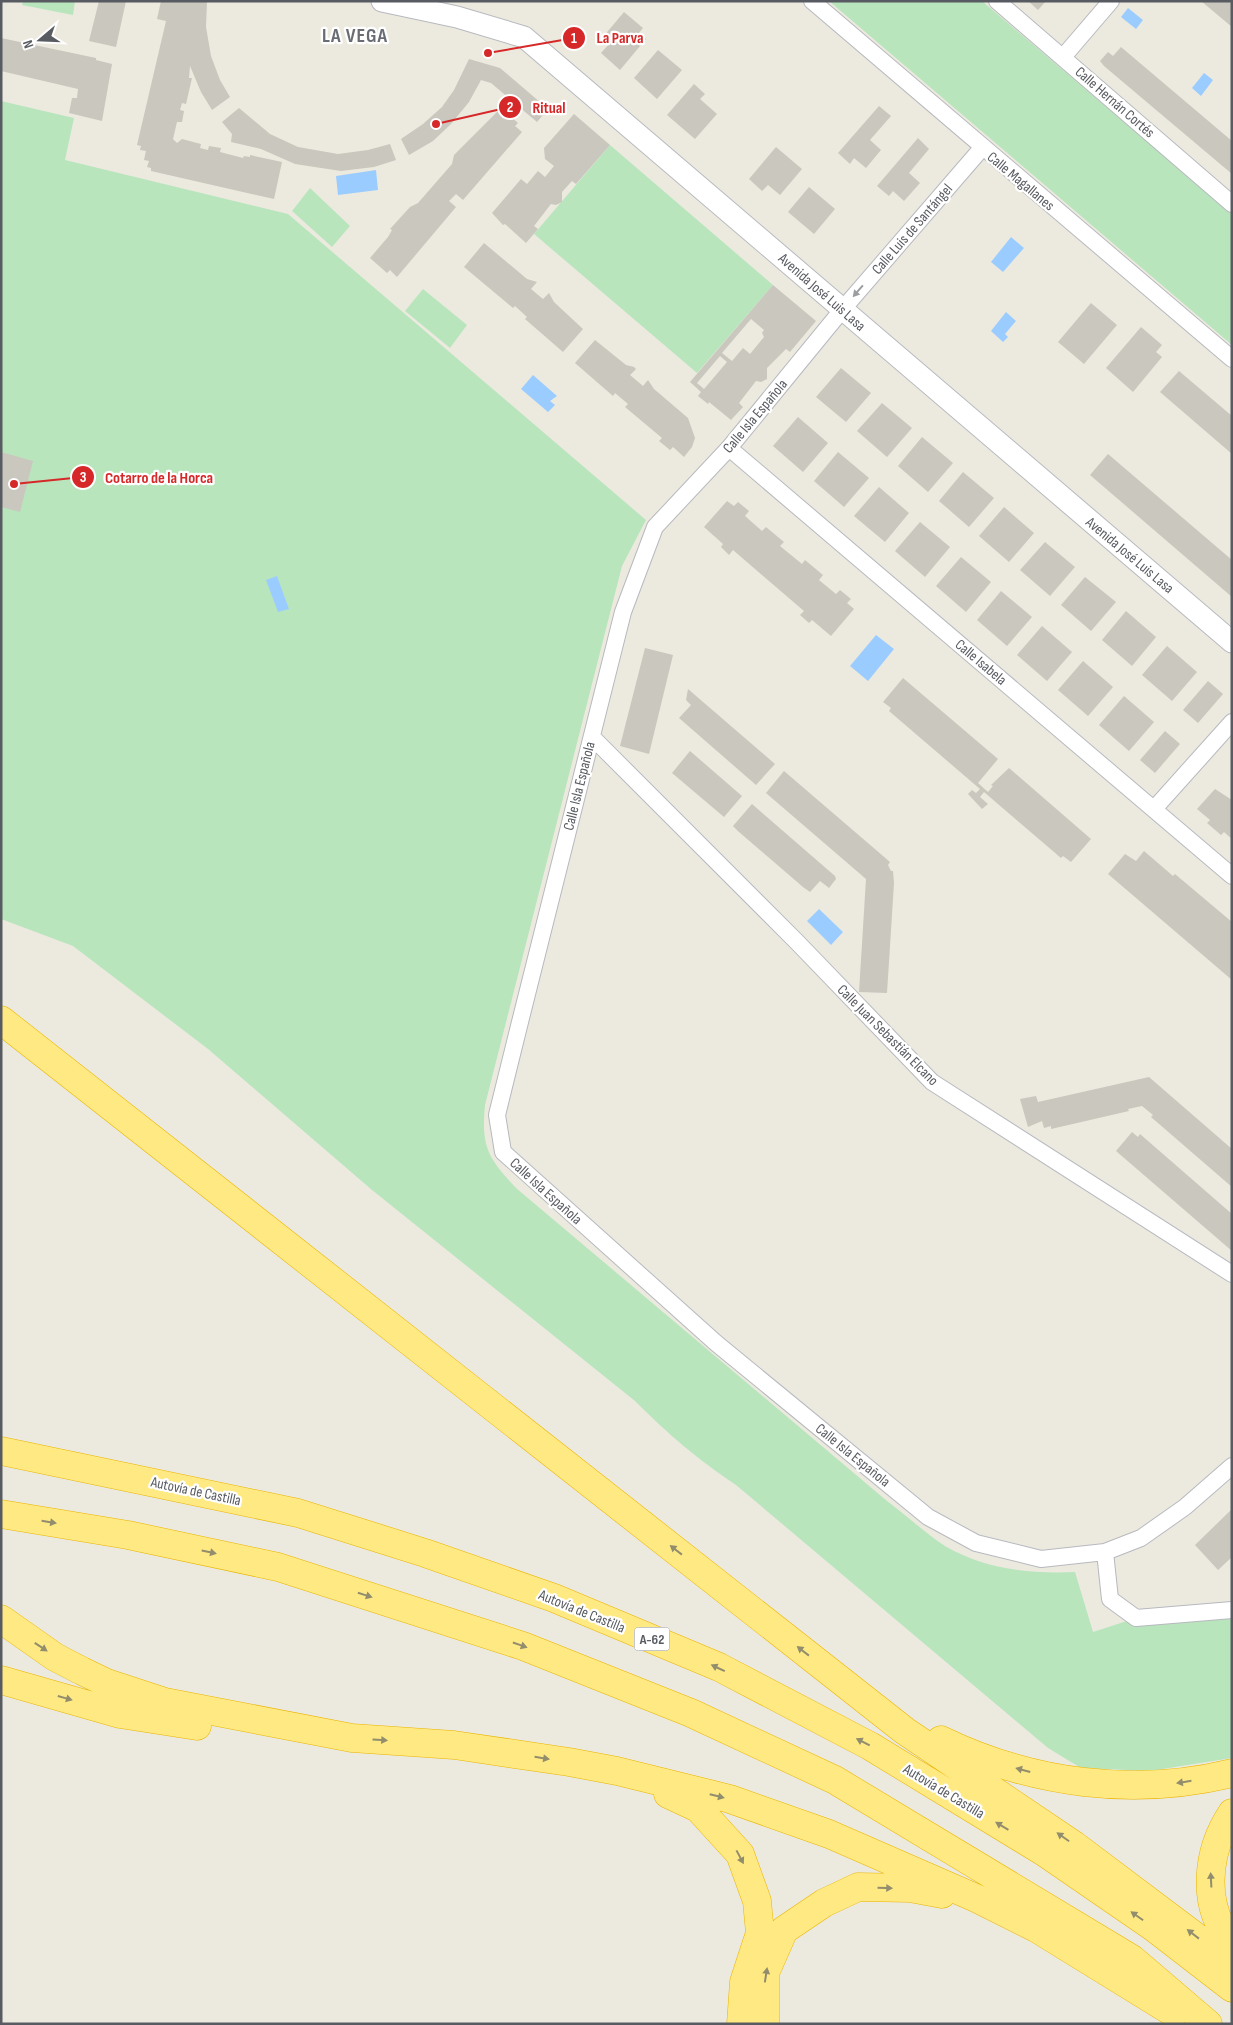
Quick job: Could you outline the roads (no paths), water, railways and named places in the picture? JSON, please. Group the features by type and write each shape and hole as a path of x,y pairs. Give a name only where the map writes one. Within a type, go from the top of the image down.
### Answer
{"highway":[{"path":"1,1020 905,1731 1107,1868 1232,1964"},
{"name":"Autovía de Castilla","path":"1,1451 298,1513 425,1553 554,1598 718,1667 870,1746 1044,1852 1153,1927 1232,1988"},
{"path":"1,1514 128,1534 278,1567 523,1646 691,1712 834,1780 1132,1959 1208,2024"},
{"path":"1,1619 55,1657 107,1683 183,1706 352,1738"},
{"path":"825,1668 935,1737 979,1756 1030,1772 1065,1780 1148,1787 1232,1773"},
{"path":"1,1680 120,1714 279,1736 352,1738 454,1745 617,1770 730,1799 829,1834 978,1899 1036,1928 1192,2024"},
{"path":"617,1770 698,1808 740,1854 757,1901 760,1933 744,1982 741,2024"},
{"path":"1232,1814 1219,1835 1210,1874 1215,1908 1232,1942"},
{"path":"765,2024 765,1973 784,1930 824,1903 858,1887 910,1888 978,1899"}],"street":[{"name":"Avenida José Luis Lasa","path":"382,1 457,17 524,37 1232,642"},
{"name":"Calle Magallanes","path":"812,1 982,148 1232,359"},
{"name":"Calle Hernán Cortés","path":"997,1 1232,204"},
{"path":"1063,57 1110,1"},
{"name":"Calle Luis de Santángel","path":"842,310 982,148"},
{"name":"Calle Isla Española","path":"842,310 729,448 655,527 622,612 497,1115 503,1152 716,1343 928,1517 976,1543 1041,1559 1105,1552 1141,1538 1185,1507 1232,1466"},
{"name":"Calle Isabela","path":"729,448 1232,876"},
{"path":"1154,809 1232,722"},
{"name":"Calle Juan Sebastián Elcano","path":"592,737 797,942 932,1082 1232,1274"},
{"path":"1105,1552 1110,1599 1136,1618 1232,1610"}],"water":[{"path":"1128,8 1143,20 1136,29 1121,17"},
{"path":"1204,73 1213,80 1201,96 1192,88"},
{"path":"376,170 378,190 338,195 336,176"},
{"path":"1011,237 1024,248 1003,272 991,262"},
{"path":"1006,312 1016,321 1005,334 1008,337 1003,342 991,331"},
{"path":"533,375 557,396 550,401 555,405 548,412 521,389"},
{"path":"277,576 289,609 278,612 266,580"},
{"path":"876,635 894,649 868,681 850,666"},
{"path":"819,909 843,932 831,945 807,921"}],"place":[{"name":"La Parva","path":"488,53"},
{"name":"Ritual","path":"436,124"},
{"name":"Cotarro de la Horca","path":"14,484"}],"district":[{"name":"LA VEGA","path":"355,35"}]}
